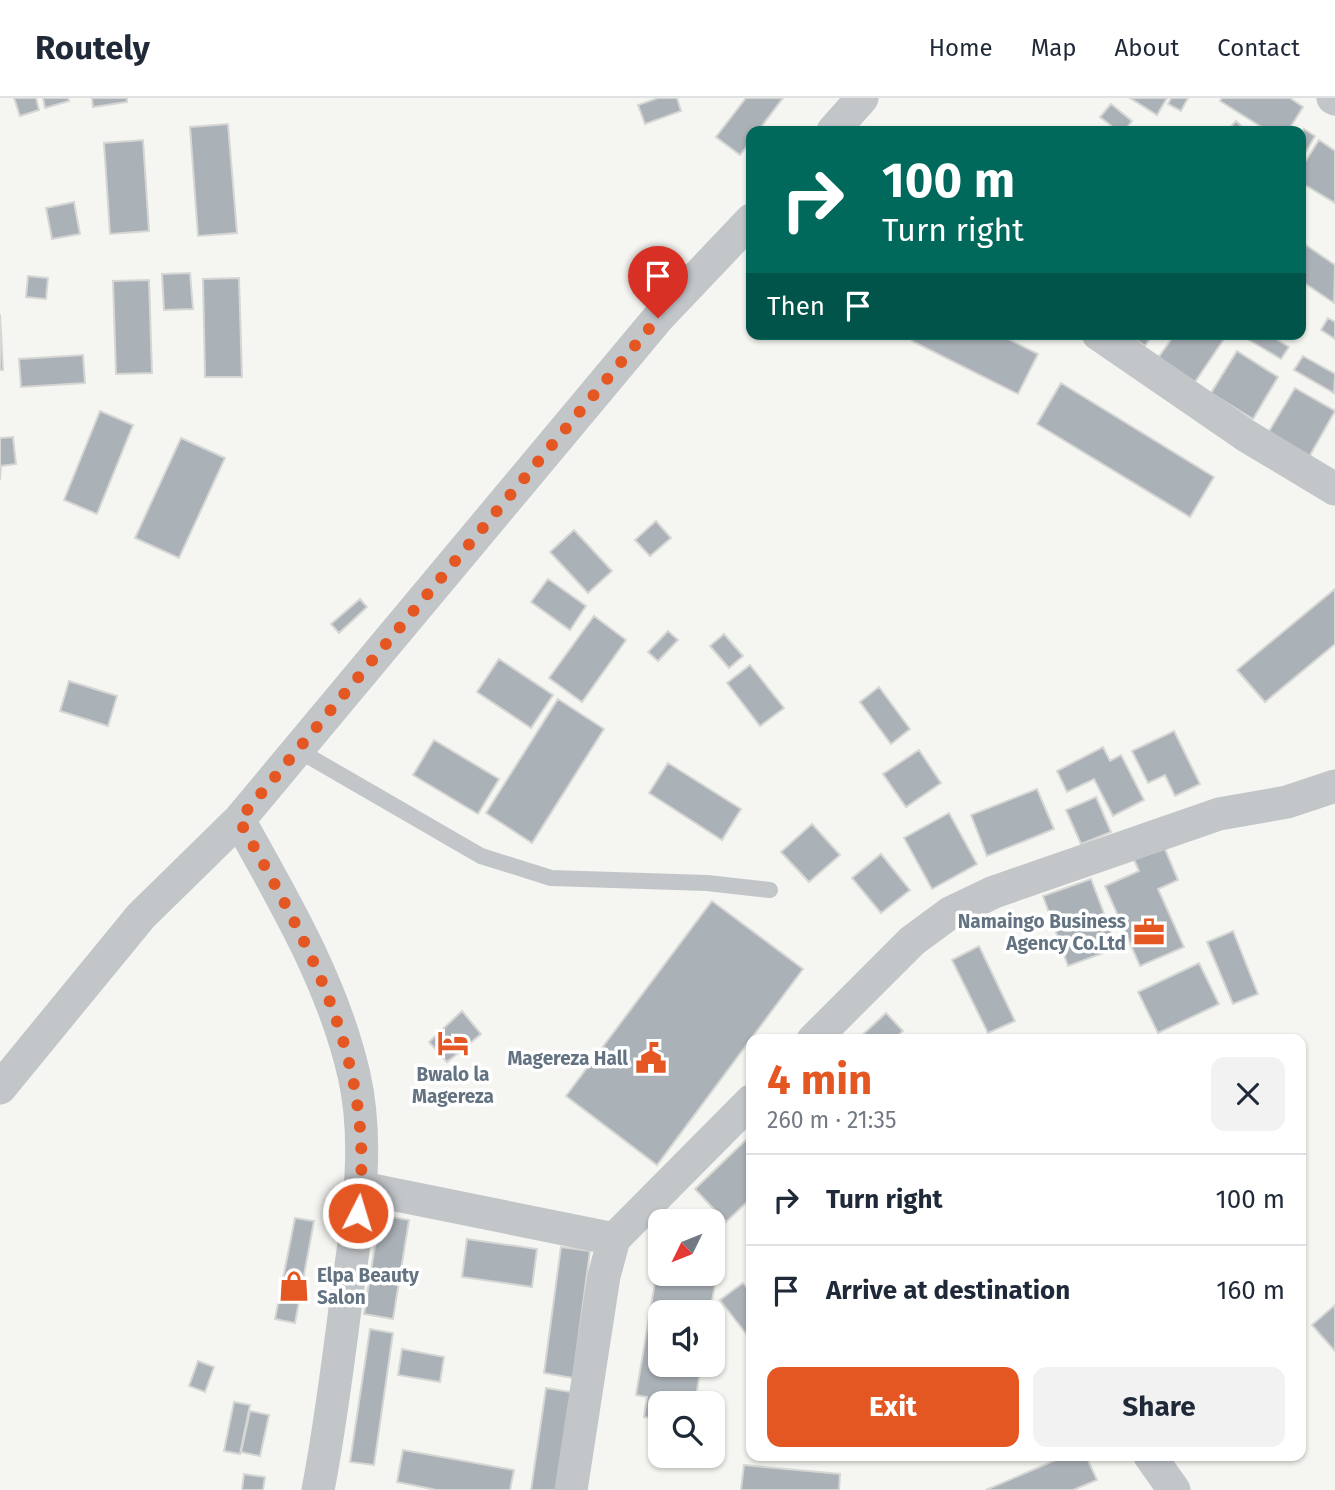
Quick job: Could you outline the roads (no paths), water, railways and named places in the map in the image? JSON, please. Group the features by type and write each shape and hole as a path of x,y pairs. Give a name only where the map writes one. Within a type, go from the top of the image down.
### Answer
{"street":[{"path":"837,126 862,98"},
{"path":"0,1088 141,916 239,820 658,318 746,225"},
{"path":"1107,340 1245,435 1335,489"},
{"path":"819,1034 912,941 950,913 993,892 1219,814 1287,802 1335,786"},
{"path":"239,820 304,938 340,1030 354,1075 360,1120 362,1188 328,1440 318,1490"},
{"path":"571,1490 604,1276 614,1240 746,1106"},
{"path":"362,1188 614,1240"},
{"path":"1154,1461 1174,1490"}],"lane":[{"path":"296,749 481,856 551,878 707,883 770,890"}],"place":[{"name":"Namaingo Business Agency Co.Ltd","path":"1149,932"},
{"name":"Bwalo la Magereza","path":"453,1043"},
{"name":"Magereza Hall","path":"651,1058"},
{"name":"Elpa Beauty Salon","path":"294,1286"}]}
